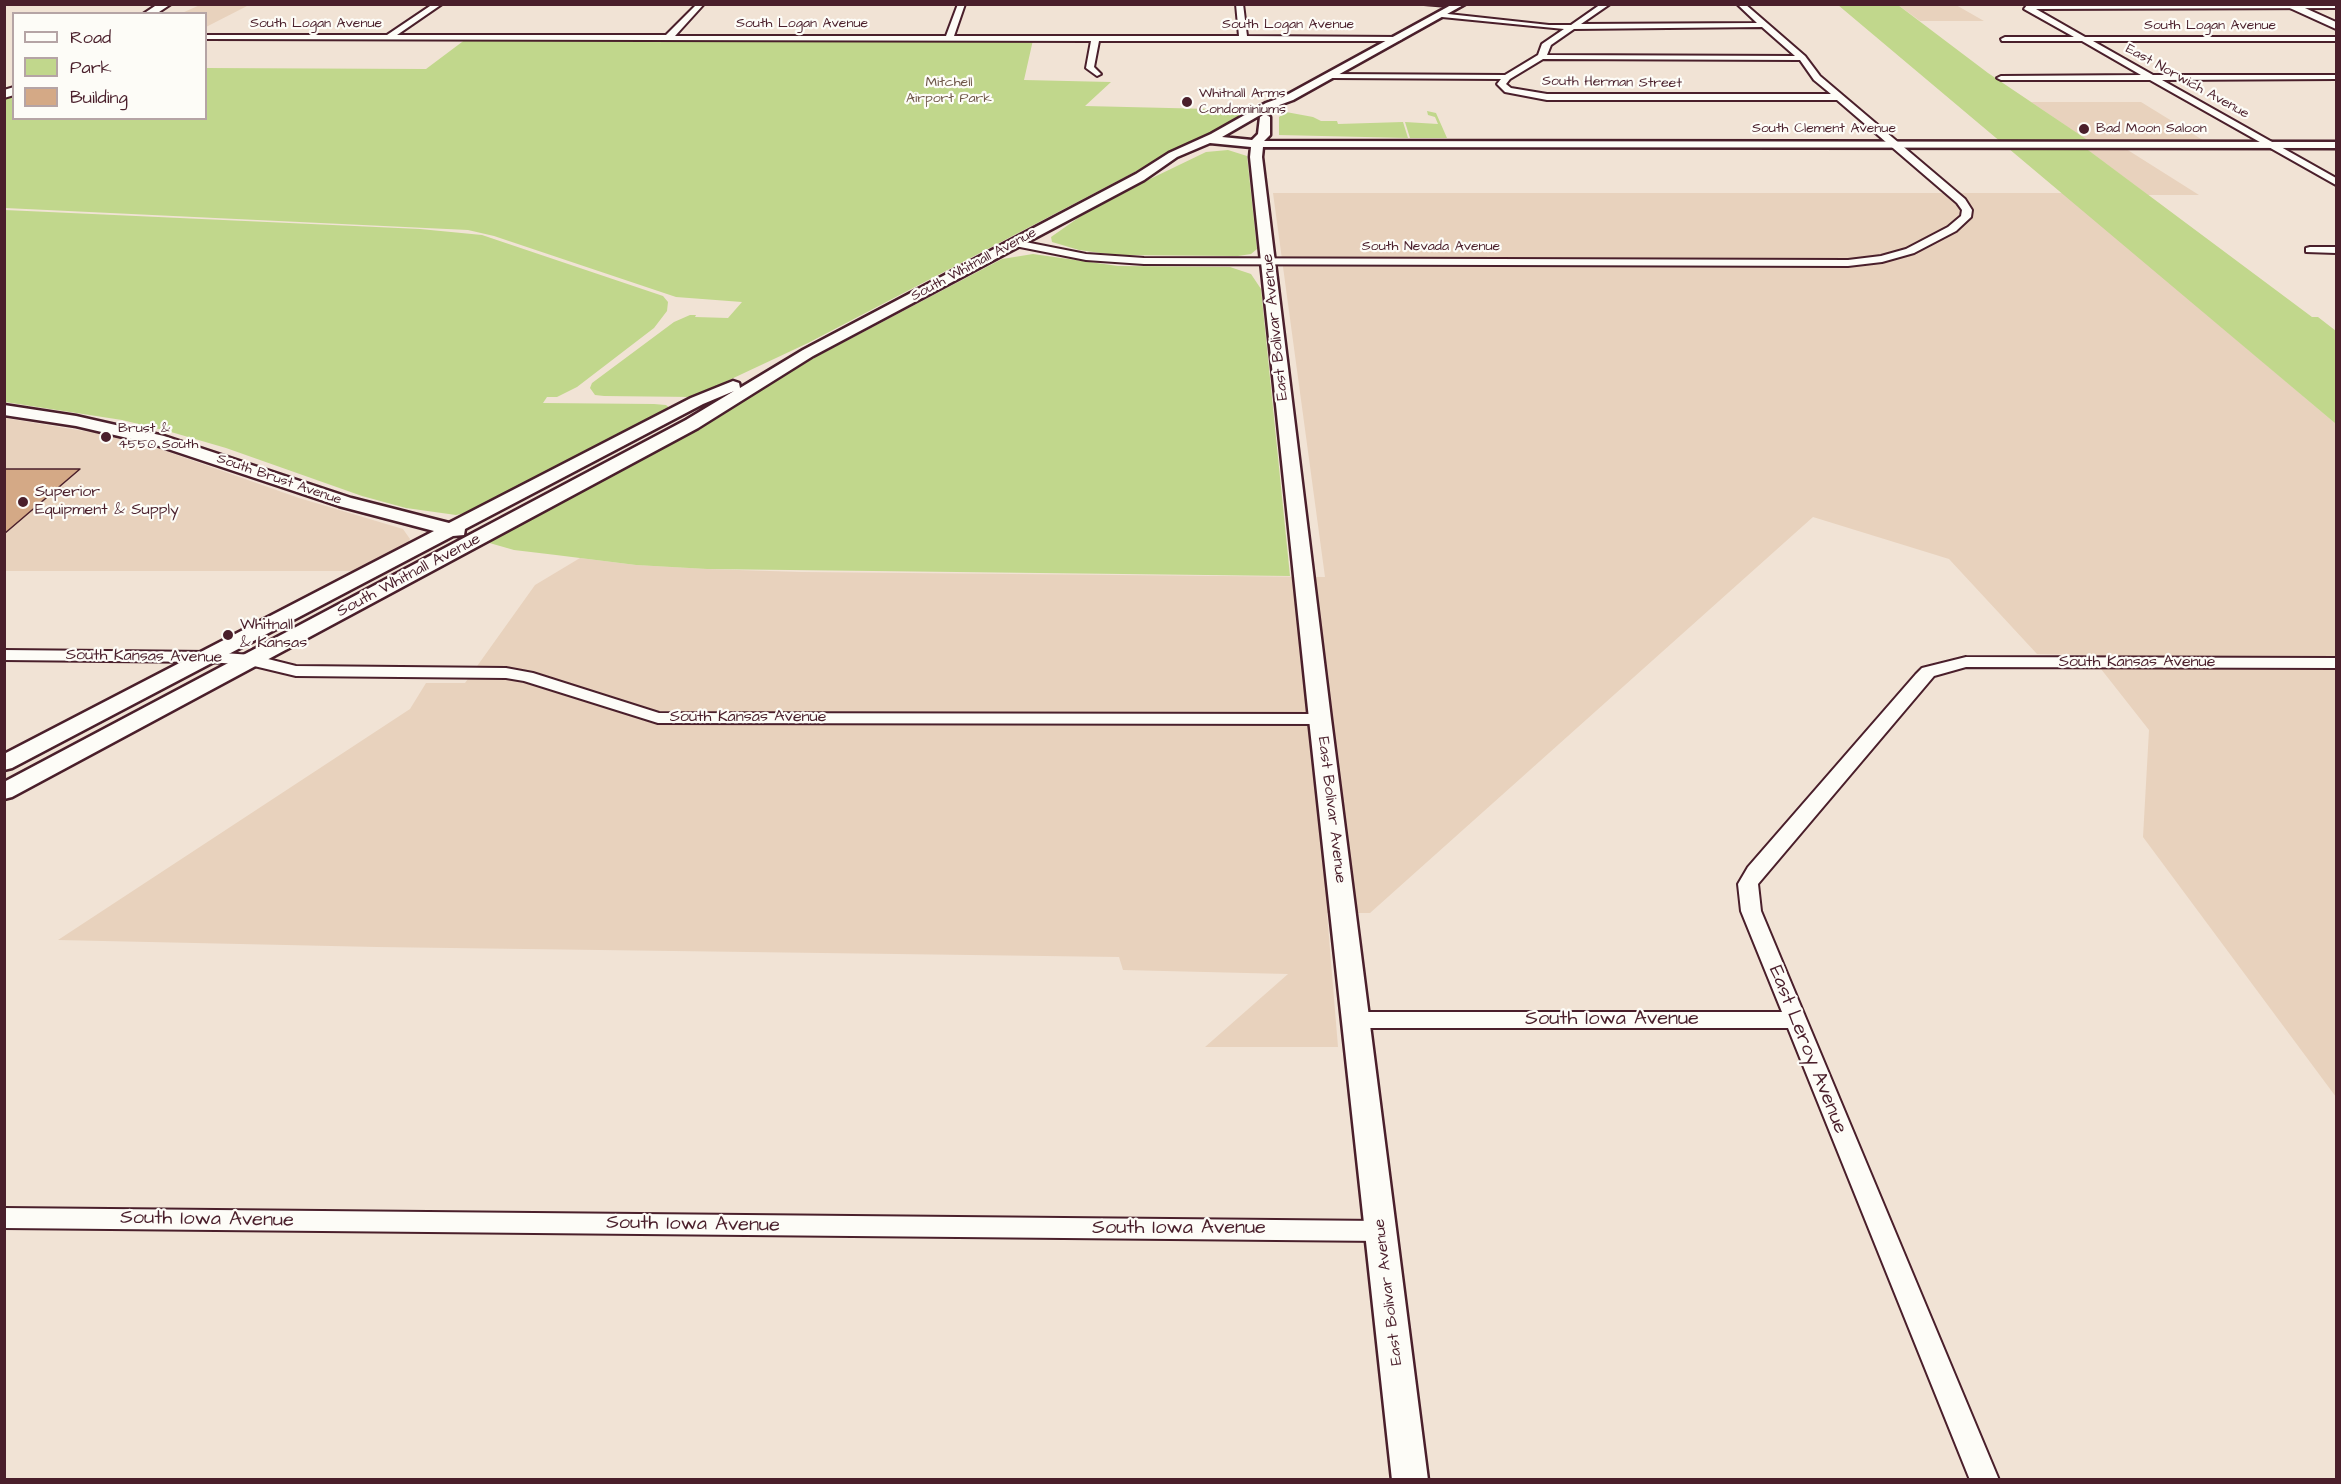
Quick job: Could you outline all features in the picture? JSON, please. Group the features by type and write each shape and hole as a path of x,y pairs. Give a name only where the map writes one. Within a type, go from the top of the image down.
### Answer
{"main road":[{"path":"152,12 166,4"},
{"path":"2295,5 2337,20"},
{"path":"2295,5 2337,26"}],"street":[{"path":"389,37 439,4"},
{"path":"669,38 701,4"},
{"path":"949,38 962,4"},
{"path":"1239,4 1243,38"},
{"path":"1427,4 1461,5"},
{"path":"1332,76 1507,76 1541,57 1548,43 1607,4"},
{"path":"1740,4 1802,58 1813,74 1895,144"},
{"name":"South Whitnall Avenue","path":"4,792 692,424 808,353 1140,177 1177,163 1270,105 1282,102 1332,76 1461,5"},
{"path":"2295,5 2337,6"},
{"name":"East Norwich Avenue","path":"2295,5 2027,6 2337,182"},
{"path":"1442,15 1532,26 1764,25"},
{"name":"South Logan Avenue","path":"207,37 1398,39"},
{"path":"256,46 271,38"},
{"path":"1095,39 1090,68 1097,74"},
{"name":"South Logan Avenue","path":"2006,39 2337,39"},
{"path":"1541,57 1802,58"},
{"name":"South Herman Street","path":"1507,76 1501,84 1508,90 1547,97 1839,97"},
{"path":"2308,77 2329,88"},
{"path":"2001,78 2337,77"},
{"name":"South Whitnall Avenue","path":"1218,138 1265,117 1282,102"},
{"path":"1258,142 1264,135 1265,117"},
{"name":"South Clement Avenue","path":"1218,138 1258,142 1311,143 2337,145"},
{"name":"East Bolivar Avenue","path":"1258,142 1256,151 1320,719 1410,1479"},
{"name":"South Nevada Avenue","path":"1015,243 1111,260 1848,263 1882,259 1910,251 1952,229 1966,217 1967,210 1961,201 1895,144"},
{"path":"2310,250 2337,250"},
{"name":"South Whitnall Avenue","path":"4,763 698,401 808,353"},
{"name":"South Brust Avenue","path":"4,410 76,421 158,440 345,502 482,537"},
{"name":"South Kansas Avenue","path":"4,655 209,657 252,660 296,671 506,674 527,677 658,718 1320,719"},
{"name":"South Kansas Avenue","path":"1938,669 1966,662 2337,663"},
{"name":"East Leroy Avenue","path":"1938,669 1928,672 1922,678 1755,872 1748,884 1751,911 1794,1020 1985,1479"},
{"name":"South Iowa Avenue","path":"1357,1020 1794,1020"},
{"name":"South Iowa Avenue","path":"4,1218 1382,1231"}],"shaded area":[{"path":"200,4 249,5 207,26 207,12 184,12"},
{"path":"1898,5 1956,5 1984,21 1920,21"},
{"path":"2031,102 2141,102 2206,142 2115,142 2199,195 2148,195 2085,148 2097,147"},
{"path":"1273,193 2064,193 2336,424 2336,1097 2143,837 2149,730 2090,655 2037,654 1949,559 1813,517 1370,913 1327,913 1338,1047 1205,1047 1288,974 1123,970 1119,957 377,947 58,940 410,709 426,683 465,683 535,585 580,558 636,565 801,572 1325,577"},
{"path":"5,418 96,433 160,449 299,498 403,529 410,539 405,548 359,571 5,571"}],"green space":[{"path":"1838,5 1898,5 1988,73 2089,141 2076,141 2312,317 2318,317 2336,331 2336,424"},
{"name":"Mitchell Airport Park","path":"466,39 1033,40 1024,80 1111,82 1085,106 1253,110 808,343 693,397 604,396 595,395 590,388 592,383 674,322 690,315 728,318 742,302 676,297 494,236 468,230 5,208 5,99 12,96 12,120 207,120 207,68 426,69"},
{"path":"1427,111 1436,113 1447,138 1410,138 1405,122 1438,124 1435,117 1428,115"},
{"path":"1286,112 1313,117 1321,121 1337,121 1338,124 1403,122 1408,138 1279,135 1279,117"},
{"path":"1228,150 1247,156 1257,249 1251,254 1238,256 1115,255 1079,250 1052,242 1051,237 1081,216 1150,179 1206,152"},
{"path":"5,210 420,229 482,235 663,296 668,302 667,311 654,328 577,387 557,397 547,397 543,403 654,404 666,405 671,409 473,511 456,515 406,508 362,496 226,448 171,432 122,420 5,402"},
{"path":"1033,254 1118,266 1230,267 1251,274 1261,289 1290,576 707,569 636,565 514,550 486,542 696,429 812,359 1002,259"}],"building":[{"name":"Superior Equipment & Supply","path":"4,469 80,469 4,534"}],"place":[{"name":"Whitnall Arms Condominiums","path":"1187,102"},
{"name":"Bad Moon Saloon","path":"2084,129"},
{"name":"Brust & 4550 South","path":"106,437"},
{"name":"Superior Equipment & Supply","path":"23,502"},
{"name":"Whitnall & Kansas","path":"228,635"}]}
